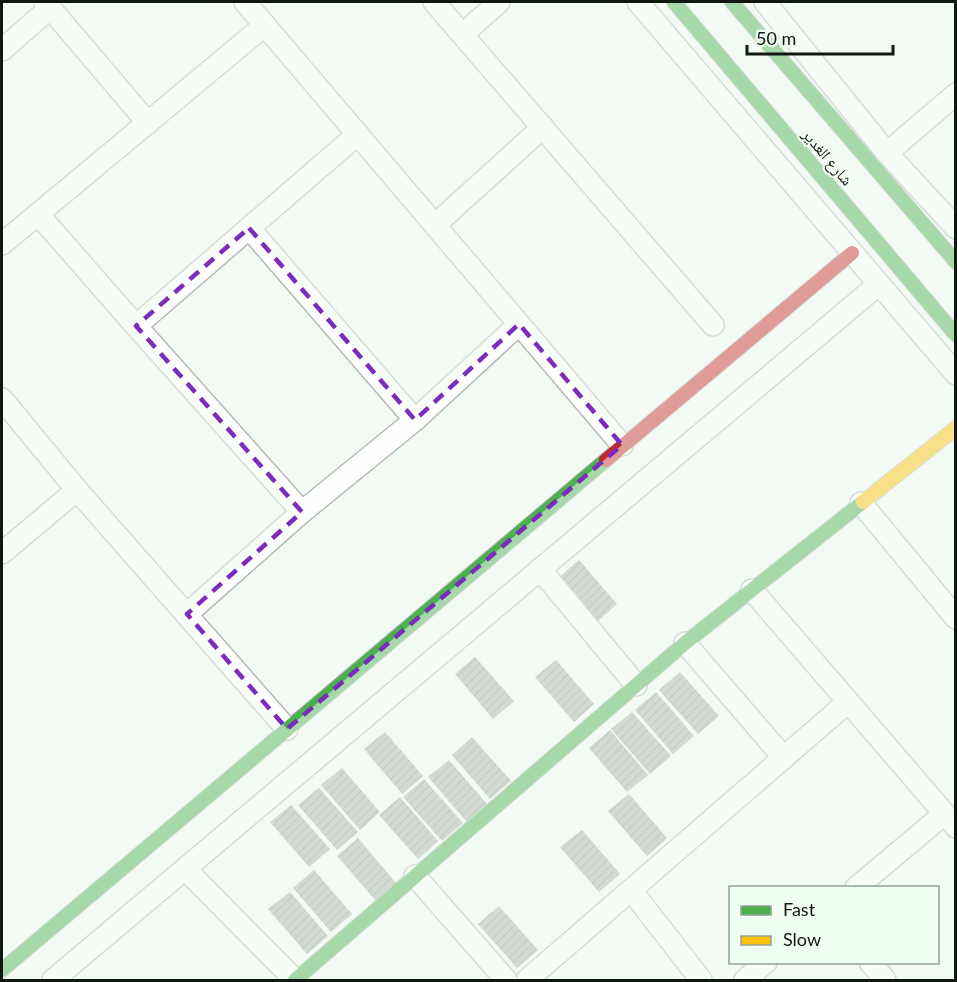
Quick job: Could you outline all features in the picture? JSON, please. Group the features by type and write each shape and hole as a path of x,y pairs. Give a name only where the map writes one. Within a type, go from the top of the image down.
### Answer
{"street":[{"path":"245,2 622,446"},
{"path":"434,2 713,325"},
{"path":"463,34 499,2"},
{"path":"638,2 956,374"},
{"name":"شارع الغدير","path":"674,2 956,335"},
{"path":"732,2 956,262"},
{"path":"765,2 887,153 956,228"},
{"path":"2,50 47,5 148,123"},
{"path":"2,244 265,26"},
{"path":"887,153 956,94"},
{"path":"435,225 543,127"},
{"path":"136,326 358,134"},
{"path":"38,214 302,512"},
{"path":"249,228 415,420"},
{"path":"2,970 852,253"},
{"path":"52,981 879,284"},
{"path":"187,614 302,512 415,420 519,324"},
{"path":"2,399 77,490 287,729"},
{"path":"185,869 295,980 685,643 956,428"},
{"path":"2,553 77,490"},
{"path":"861,503 956,618"},
{"path":"540,569 636,685"},
{"path":"752,590 950,820 859,886"},
{"path":"685,643 784,758"},
{"path":"526,981 848,702"},
{"path":"415,876 506,981"},
{"path":"631,891 701,981"},
{"path":"745,981 765,964"},
{"path":"871,964 885,981"}],"highlighted area":[{"path":"249,228 415,420 519,324 622,445 287,729 187,614 302,512 136,326"}],"building":[{"path":"579,560 617,604 596,623 558,578"},
{"path":"475,657 514,701 493,719 455,674"},
{"path":"556,660 594,704 574,722 535,677"},
{"path":"680,672 719,716 698,734 659,690"},
{"path":"656,692 694,736 673,754 635,710"},
{"path":"632,712 671,756 650,774 611,729"},
{"path":"610,730 648,775 627,792 589,748"},
{"path":"385,732 423,776 402,794 364,749"},
{"path":"472,737 511,781 490,799 452,755"},
{"path":"449,760 487,804 467,822 428,777"},
{"path":"342,768 380,812 360,830 321,785"},
{"path":"424,779 463,823 442,841 403,797"},
{"path":"319,788 358,832 337,850 298,805"},
{"path":"629,794 667,838 647,856 608,811"},
{"path":"400,797 438,841 418,859 379,815"},
{"path":"291,805 330,849 309,867 270,822"},
{"path":"582,830 620,874 599,892 560,847"},
{"path":"358,838 396,883 376,901 337,856"},
{"path":"314,870 352,914 331,932 293,888"},
{"path":"290,892 328,936 307,954 268,909"},
{"path":"499,906 538,950 517,968 478,924"}],"traffic: fast":[{"path":"674,2 956,335"},
{"path":"732,2 956,262"},
{"path":"2,970 606,460"},
{"path":"295,980 685,643 863,502"}],"traffic: slow":[{"path":"863,502 956,428"}],"traffic: jam":[{"path":"606,460 852,253"}]}
